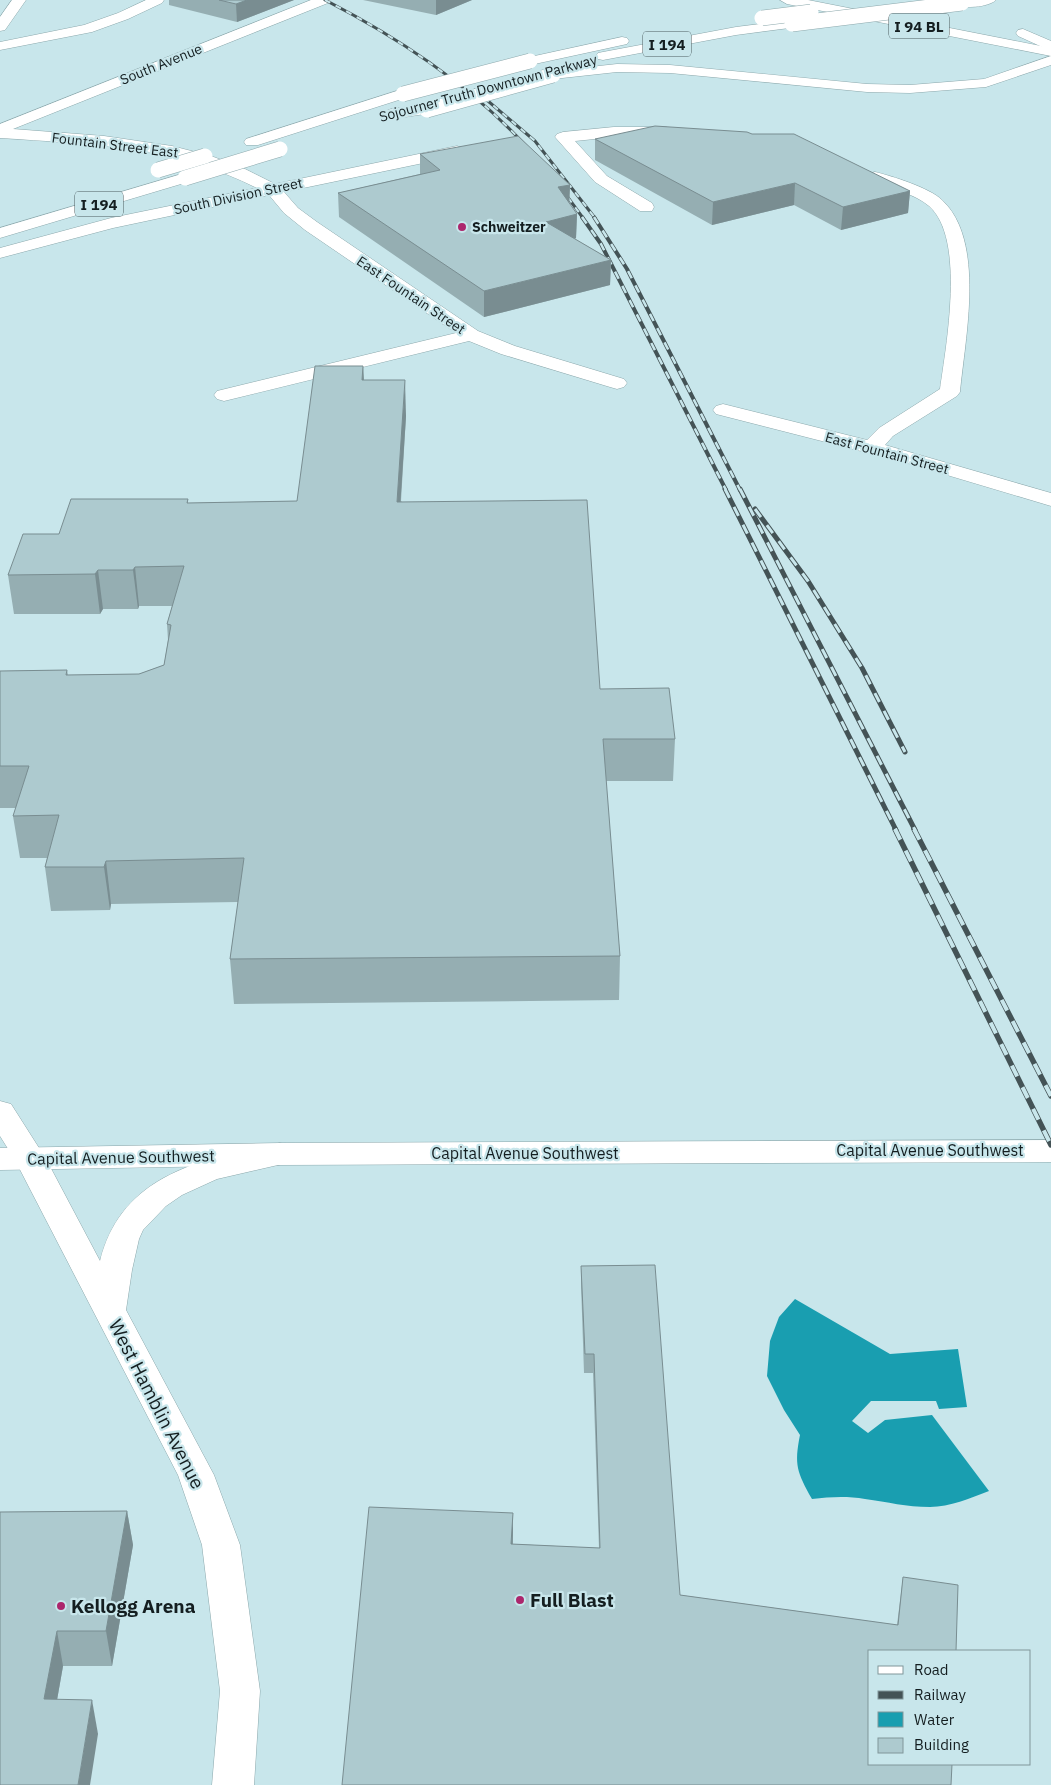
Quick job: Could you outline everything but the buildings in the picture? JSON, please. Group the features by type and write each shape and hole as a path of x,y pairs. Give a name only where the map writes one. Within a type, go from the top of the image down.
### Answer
{"main road":[{"path":"2,21 19,0"},
{"path":"0,46 87,29 123,16 157,0"},
{"name":"South Avenue","path":"0,129 323,0"},
{"name":"I 94 BL","path":"787,0 1051,52"},
{"name":"I 94 BL","path":"849,0 1051,38"},
{"name":"Sojourner Truth Downtown Parkway","path":"76,194 252,142 403,94 530,61 678,30 905,0"},
{"name":"Sojourner Truth Downtown Parkway","path":"372,120 616,53 736,31 989,0"},
{"path":"1023,33 1051,47"},
{"path":"548,72 616,68 662,69 867,88 910,89 986,83 1051,60"},
{"path":"646,207 601,179 563,137 614,132 679,133"},
{"name":"Fountain Street East","path":"0,133 152,146 198,156 227,167"},
{"name":"I 194","path":"0,233 326,134"},
{"name":"South Division Street","path":"0,253 111,223 469,149"},
{"name":"East Fountain Street","path":"227,167 271,189 311,226 471,335 508,350 617,383"},
{"path":"859,170 936,202 951,219 956,238 961,285 950,392 886,432 871,448"},
{"path":"224,395 471,335"},
{"name":"East Fountain Street","path":"723,410 871,448 1051,500"},
{"name":"West Hamblin Avenue","path":"0,1111 15,1159 109,1311 196,1475 222,1545 240,1691 233,1785"},
{"name":"Capital Avenue Southwest","path":"15,1159 280,1154 1051,1150"},
{"path":"109,1311 115,1265 128,1227 153,1198 185,1180 221,1166 280,1154"}],"water":[{"path":"795,1299 890,1354 958,1349 967,1407 939,1409 936,1401 871,1401 852,1421 868,1433 885,1420 932,1415 989,1491 952,1504 937,1507 921,1507 852,1497 812,1499 798,1468 797,1454 800,1435 784,1410 767,1376 770,1341 779,1317"}],"railway":[{"path":"325,0 379,30 432,64 482,103 526,146"},
{"path":"475,90 535,141 595,218"},
{"path":"561,188 583,218"},
{"path":"582,217 601,244 726,490"},
{"path":"594,217 627,269 740,490"},
{"path":"725,489 896,830"},
{"path":"740,489 915,830"},
{"path":"755,509 808,581 862,668 905,752"},
{"path":"895,829 1051,1145"},
{"path":"914,829 1051,1096"}],"place":[{"name":"Schweitzer","path":"462,227"},
{"name":"Full Blast","path":"520,1600"},
{"name":"Kellogg Arena","path":"61,1606"}]}
